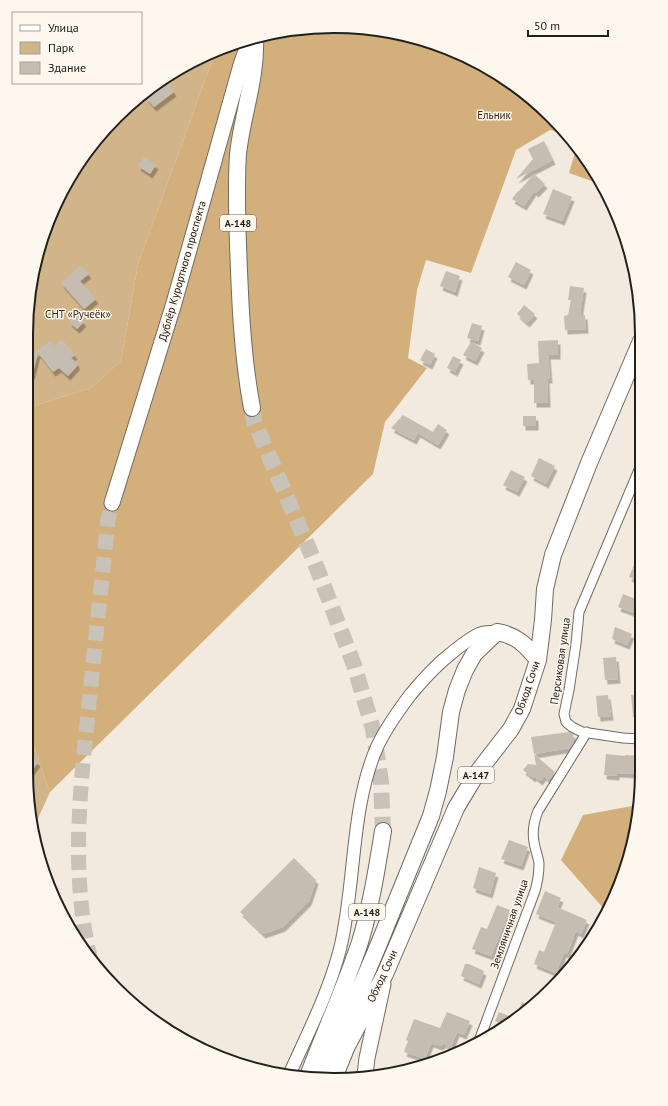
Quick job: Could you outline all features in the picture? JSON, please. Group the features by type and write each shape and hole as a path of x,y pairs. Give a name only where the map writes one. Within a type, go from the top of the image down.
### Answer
{"highway":[{"name":"А-148","path":"252,408 245,361 239,276 237,209 238,154 253,68 256,43"},
{"name":"Обход Сочи","path":"336,1073 347,1046 385,974 456,808 477,773 511,729 522,709 538,660 545,589 553,555 635,355"},
{"path":"497,632 505,633 520,640 538,660"},
{"name":"А-147","path":"324,1073 384,933 431,816 446,757 451,712 457,690 465,670 474,654 497,632"},
{"name":"А-148","path":"310,1072 343,991 360,940 375,881 383,831"}],"main road":[{"name":"Дублёр Курортного проспекта","path":"112,502 174,303 198,214 248,46"},
{"path":"365,1071 385,974"}],"street":[{"name":"Персиковая улица","path":"635,479 579,612 572,673 564,714 566,722 572,727 587,732 635,738"},
{"path":"292,1069 321,1004 340,951 349,904 363,795 366,779 377,747 400,707 435,667 478,634 497,632"},
{"name":"Земляничная улица","path":"481,1034 535,891 539,873 533,833 534,823 538,811 587,732"}],"green space":[{"name":"Ельник","path":"334,33 373,36 412,43 449,56 484,73 517,95 547,121 556,132 550,130 516,150 471,273 426,260 417,290 408,358 427,368 385,422 373,474 50,792 33,747 33,406 91,388 121,361 138,264 213,59 237,49 275,39"},
{"name":"СНТ «Ручеёк»","path":"213,59 138,264 121,361 91,388 33,406 34,314 39,275 49,237 73,183 95,151 121,121 151,95 167,84 184,73"},
{"path":"575,154 593,182 569,173"},
{"path":"33,747 50,792 37,820 34,792"},
{"path":"633,806 625,850 619,869 603,907 561,860 583,815"}],"building":[{"path":"168,83 174,92 154,107 147,99"},
{"path":"544,141 553,160 516,179 533,159 528,149"},
{"path":"144,157 156,165 150,174 138,166"},
{"path":"534,174 545,184 536,193 534,191 524,206 512,199"},
{"path":"553,189 572,197 562,221 543,214"},
{"path":"516,262 531,270 524,285 508,277"},
{"path":"81,265 89,274 80,281 96,299 84,309 61,283"},
{"path":"446,271 460,276 455,292 440,286"},
{"path":"570,286 584,288 580,315 585,315 586,329 565,330 564,316 568,315 571,300 568,300"},
{"path":"524,305 535,314 527,323 517,314"},
{"path":"76,314 84,322 77,329 69,322"},
{"path":"472,323 482,326 478,341 467,338"},
{"path":"62,339 75,355 71,358 77,363 77,366 68,376 59,368 53,372 38,353 33,372 33,354 50,341 54,346"},
{"path":"558,340 558,355 548,355 550,379 547,379 548,403 534,403 534,380 528,380 527,364 539,363 538,341"},
{"path":"471,342 482,348 475,361 463,355"},
{"path":"426,349 435,354 430,365 420,360"},
{"path":"453,356 461,360 455,372 447,368"},
{"path":"403,415 433,432 438,424 447,430 438,445 418,433 414,440 391,428"},
{"path":"523,416 536,416 536,426 523,426"},
{"path":"539,458 555,466 546,484 531,476"},
{"path":"511,470 525,477 517,492 503,485"},
{"path":"634,565 635,565 635,580 629,577"},
{"path":"623,594 635,599 635,613 618,607"},
{"path":"615,627 632,634 627,645 612,639"},
{"path":"616,657 618,679 605,680 603,658"},
{"path":"608,695 611,716 598,717 596,696"},
{"path":"631,695 635,695 635,717 633,717"},
{"path":"569,732 573,734 574,741 570,748 534,754 531,737"},
{"path":"534,754 555,772 548,780 544,776 540,781 534,776 533,778 523,770 528,764 536,765"},
{"path":"606,754 635,756 635,774 617,773 617,776 604,775"},
{"path":"33,759 38,762 33,769"},
{"path":"509,840 528,847 521,866 501,859"},
{"path":"294,858 316,880 309,901 283,927 263,934 240,912"},
{"path":"479,867 496,873 490,894 473,888"},
{"path":"545,891 561,898 557,907 587,920 581,934 576,931 567,954 564,953 556,973 534,964 539,950 544,952 556,922 536,914"},
{"path":"497,905 510,910 491,956 472,949 481,927 487,929"},
{"path":"465,964 469,964 484,971 479,984 461,976"},
{"path":"522,1002 526,1004 519,1010"},
{"path":"447,1012 470,1021 464,1035 457,1032 450,1049 448,1050 445,1043 440,1046 431,1043 425,1059 404,1052 408,1041 406,1040 414,1019 440,1028"},
{"path":"499,1012 510,1016 500,1023 495,1021"}],"tunnel":[{"path":"252,408 254,421 315,563 354,665 373,729 381,782 383,831"},
{"path":"88,945 81,897 79,865 80,800 108,519 112,503"}]}
